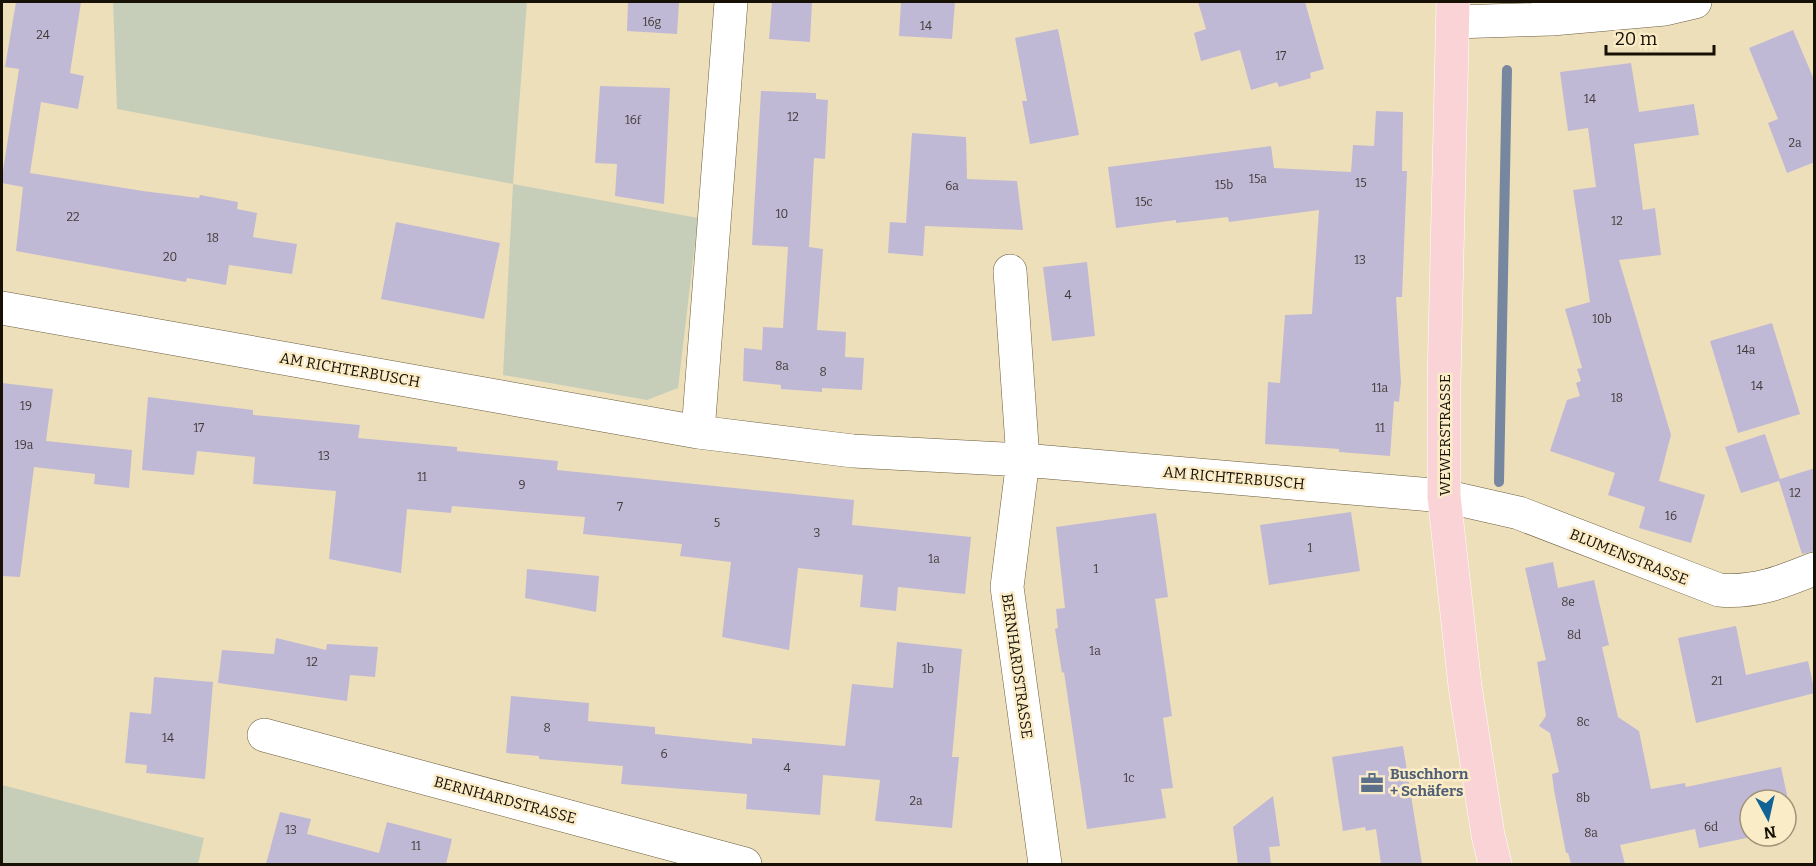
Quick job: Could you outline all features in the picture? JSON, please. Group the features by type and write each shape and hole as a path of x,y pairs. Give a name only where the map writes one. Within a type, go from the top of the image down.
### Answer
{"main road":[{"name":"WEWERSTRASSE","path":"1453,12 1444,381 1444,496 1465,686 1495,864"}],"street":[{"path":"698,432 731,2"},
{"path":"1453,12 1554,7 1665,9 1695,2"},
{"path":"1010,271 1023,460"},
{"name":"AM RICHTERBUSCH","path":"2,308 698,432 853,451 1023,460 1444,496"},
{"name":"BERNHARDSTRASSE","path":"1023,460 1006,587 1038,862"},
{"name":"BLUMENSTRASSE","path":"1444,496 1520,513 1719,590 1742,592 1765,588 1815,569"},
{"name":"BERNHARDSTRASSE","path":"264,735 745,864"}],"green space":[{"path":"113,2 527,2 513,184 117,109"},
{"path":"513,184 698,218 678,388 647,400 503,375"},
{"path":"2,785 204,838 198,864 2,864"}],"building":[{"path":"16,2 81,2 70,73 84,76 78,109 41,102 30,173 143,191 199,198 200,195 238,202 237,209 257,213 253,237 297,244 292,274 229,265 226,285 187,278 186,282 16,251 23,187 2,183 2,177 19,69 5,67"},
{"path":"628,2 679,2 677,34 627,31"},
{"path":"772,2 812,2 810,42 769,39"},
{"path":"901,2 955,2 952,39 899,36"},
{"path":"1198,2 1305,2 1324,69 1310,73 1311,78 1279,87 1277,82 1251,90 1240,50 1201,61 1194,33 1206,29"},
{"path":"1058,29 1079,135 1030,144 1022,101 1027,101 1015,38"},
{"path":"1793,30 1815,82 1815,162 1787,173 1768,123 1778,119 1749,48"},
{"path":"1631,63 1639,112 1694,104 1699,135 1634,144 1643,210 1655,208 1661,255 1619,260 1671,435 1659,481 1705,495 1691,543 1639,528 1645,507 1608,495 1615,473 1550,451 1567,400 1580,396 1576,383 1581,381 1577,369 1582,368 1565,309 1590,302 1573,190 1596,187 1588,128 1568,131 1560,72"},
{"path":"600,86 670,88 664,204 615,196 617,164 595,163"},
{"path":"761,91 816,93 816,99 828,100 825,159 814,158 809,247 823,249 817,330 846,332 845,357 864,358 862,390 822,388 822,392 781,389 781,385 743,381 744,348 762,350 763,327 783,328 788,247 752,245"},
{"path":"1376,111 1403,112 1402,171 1407,171 1402,297 1396,297 1401,382 1399,402 1394,401 1390,456 1339,452 1339,449 1265,444 1268,382 1280,383 1285,315 1312,314 1319,210 1229,222 1228,217 1176,223 1176,220 1116,228 1108,167 1271,146 1274,168 1351,172 1353,145 1374,146"},
{"path":"912,133 966,137 967,179 1017,181 1023,230 925,226 923,256 888,253 890,222 906,223"},
{"path":"396,222 500,243 484,319 381,299"},
{"path":"1087,262 1095,336 1052,341 1043,267"},
{"path":"1772,323 1800,414 1738,433 1710,341"},
{"path":"2,383 53,389 46,441 132,450 129,488 94,484 95,474 34,467 20,577 2,576"},
{"path":"148,397 253,410 253,415 360,425 358,438 457,447 457,451 558,461 557,470 854,500 852,525 971,537 965,594 898,587 896,611 860,607 863,575 798,568 789,650 722,637 731,562 680,556 682,544 583,534 585,517 452,506 451,513 407,509 401,573 329,559 336,491 253,484 255,457 197,451 194,475 142,470"},
{"path":"1765,434 1780,479 1815,468 1815,551 1802,554 1779,481 1741,493 1725,447"},
{"path":"1351,512 1360,571 1269,585 1260,525"},
{"path":"1156,513 1168,597 1155,599 1172,716 1163,718 1173,788 1161,789 1166,818 1087,829 1064,672 1062,673 1055,629 1058,628 1056,609 1065,608 1056,527"},
{"path":"1553,562 1558,588 1594,580 1609,645 1602,647 1618,717 1639,731 1651,789 1685,783 1686,787 1781,767 1785,788 1738,788 1738,840 1699,848 1695,829 1620,845 1625,864 1571,864 1568,853 1566,853 1554,790 1552,774 1559,772 1550,733 1539,726 1546,716 1537,662 1546,660 1525,568"},
{"path":"527,569 599,576 596,612 525,598"},
{"path":"1736,626 1746,675 1808,661 1815,693 1696,723 1678,638"},
{"path":"276,638 326,650 327,644 378,647 375,677 350,675 347,701 218,683 222,650 274,654"},
{"path":"897,642 962,649 952,757 959,757 952,828 875,821 880,780 823,775 820,815 746,809 747,794 621,784 623,766 539,759 539,756 506,753 511,696 589,703 588,721 655,727 655,734 752,744 752,738 845,746 852,684 893,688"},
{"path":"154,677 213,682 205,779 146,773 147,765 125,763 130,712 151,714"},
{"path":"1403,746 1422,864 1381,864 1376,829 1366,831 1365,827 1343,831 1332,757"},
{"path":"1273,796 1280,846 1269,847 1271,864 1238,864 1233,827"},
{"path":"280,812 311,819 307,834 379,853 387,822 452,839 446,864 266,864"}],"waterway":[{"path":"1499,482 1507,70"}],"place":[{"name":"Buschhorn + Schäfers","path":"1372,783"}]}
